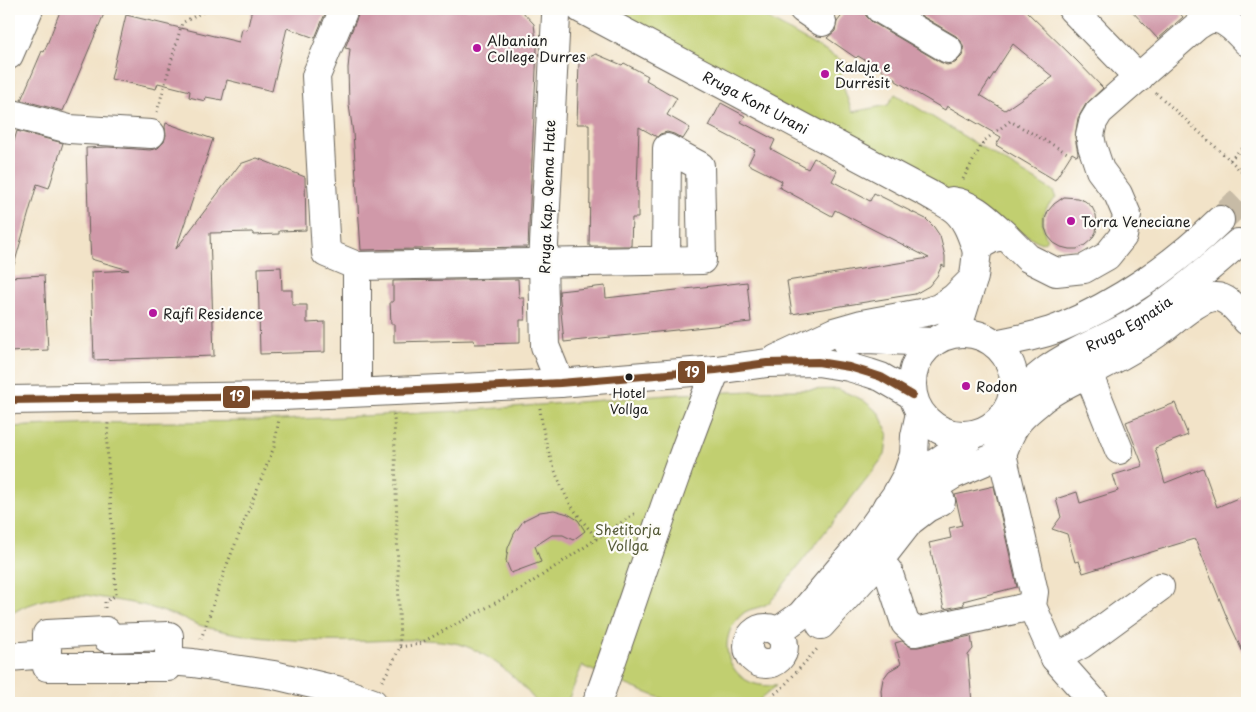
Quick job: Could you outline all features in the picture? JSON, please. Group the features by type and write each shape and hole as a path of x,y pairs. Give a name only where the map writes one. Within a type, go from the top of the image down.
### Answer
{"street":[{"path":"9,56 30,9"},
{"path":"344,9 316,76 326,252 357,266 666,260"},
{"name":"Rruga Kap. Qema Hate","path":"550,383 545,346 543,263 556,16 558,9"},
{"name":"Rruga Kont Urani","path":"581,9 940,197 975,209 1028,258 1056,272 1084,269 1107,256 1123,236 1127,214 1118,194 1100,170 1092,146 1090,135 1093,122 1099,112 1197,26 1215,14"},
{"path":"880,9 948,49"},
{"path":"1072,9 1139,78"},
{"path":"1215,14 1231,25 1247,42"},
{"path":"9,113 70,129 151,134"},
{"name":"Rruga Kont Urani","path":"940,197 961,216 968,228 976,264"},
{"name":"Rruga Egnatia","path":"996,344 1058,328 1091,313 1151,277 1200,240 1220,220"},
{"path":"821,625 869,553 891,500 907,475 914,455 916,404 911,380 914,366 922,353 940,338 962,314 982,244 994,238 1006,236"},
{"name":"Rruga Egnatia","path":"1013,398 1048,369 1141,319 1168,301 1189,286 1238,243"},
{"path":"767,363 834,332 862,324 939,308 954,298 976,264"},
{"path":"357,266 357,392"},
{"path":"891,500 907,503 953,475 1002,454 1015,426 1041,400 1055,390 1139,345 1205,299 1222,298 1229,302 1247,321"},
{"path":"767,363 817,348 867,339 940,338 961,332 985,337 996,344 1006,355 1012,368 1015,383 1013,398 1005,413 984,430 937,462 891,500"},
{"path":"9,400 282,396 392,391 550,383 716,370 767,363 818,362 849,367 881,377 916,404 928,422 938,429 962,435 984,430"},
{"path":"597,703 663,513 716,370"},
{"path":"1088,373 1119,450"},
{"path":"984,430 1002,454 1034,592 1032,606 1055,658 1095,703"},
{"path":"777,632 801,615 869,553 910,521 927,508 960,491 953,475"},
{"path":"869,553 888,572 905,623 915,632 1032,606"},
{"path":"1055,658 1082,644 1160,587"},
{"path":"181,662 169,636 47,634 47,667 168,667 181,662 274,675 337,690 371,702"},
{"path":"9,657 47,654"}],"path":[{"path":"151,134 182,23 208,9"},
{"path":"1139,78 1247,177"},
{"path":"940,197 984,142 1010,121 1078,160 1092,146"},
{"path":"1230,160 1247,143"},
{"path":"550,383 540,411 545,440 556,474 568,499 597,539"},
{"path":"371,702 400,648 395,429 392,391"},
{"path":"181,662 226,568 274,446 282,396"},
{"path":"106,635 105,602 116,595 107,444 109,400"},
{"path":"400,648 419,644 524,588 645,506 663,513"},
{"path":"763,703 782,688 818,648 821,625"}],"green space":[{"path":"597,9 751,9 848,64 840,77 852,112 888,105 895,94 1053,191 1056,198 1047,207 1043,217 1043,228 1047,240 1041,243 946,191"},
{"name":"Shetitorja Vollga","path":"838,389 863,400 879,413 888,433 885,455 773,598 765,605 745,612 733,624 727,647 728,655 735,670 739,675 753,683 776,686 756,703 674,703 582,666 567,703 537,703 512,676 492,660 459,644 427,640 325,641 249,636 207,628 143,605 86,595 67,595 43,600 23,607 9,615 9,427 93,423 261,421 461,411 680,394"}],"building":[{"path":"61,9 106,9 63,111 21,100 42,51 44,52"},
{"path":"252,9 327,9 315,38 287,28 272,91 227,80 222,100 206,97 205,101 189,97 190,91 158,83 156,89 111,79 126,15 239,42 242,29 247,30"},
{"path":"359,9 520,9 534,24 537,48 528,247 361,250 353,133 349,105 348,68 350,49 345,48"},
{"path":"847,9 864,9 866,16 872,22 947,65 955,63 962,56 964,49 961,41 956,36 910,9 1024,9 1103,88 1086,104 1078,118 1075,137 1077,156 1072,153 1055,180 996,145 1001,137 947,106 945,110 858,56 856,58 827,38 835,31 837,22","holes":["1013,44 1053,77 1005,110 980,95"]},
{"path":"1130,9 1176,9 1183,17 1158,39"},
{"path":"596,54 622,65 624,63 648,76 646,80 677,98 667,115 690,128 683,139 667,132 657,137 639,127 638,218 632,218 631,246 589,246 589,124 577,124 579,62"},
{"path":"721,103 745,116 741,122 775,140 771,149 808,169 814,158 837,171 832,181 870,201 874,193 926,219 940,236 945,256 945,267 942,265 937,276 929,286 915,294 792,314 787,281 929,258 835,210 832,216 779,187 782,181 748,164 755,150 709,126"},
{"path":"166,123 213,139 176,249 240,164 257,158 305,177 306,230 279,231 279,234 253,235 253,232 210,233 214,356 94,360 91,272 129,270 91,259 86,148 108,147 150,150 158,148 164,142"},
{"path":"17,131 63,143 49,188 37,184 14,265 9,264 9,158"},
{"name":"Torra Veneciane","path":"1064,197 1085,201 1092,207 1096,215 1096,232 1092,239 1077,249 1061,247 1054,243 1048,236 1045,228 1045,219 1048,211"},
{"path":"281,267 282,290 292,290 292,305 307,305 307,323 325,322 325,352 260,354 258,268"},
{"path":"44,275 48,350 9,352 9,277"},
{"path":"518,279 519,298 524,298 525,320 520,320 520,343 475,344 474,340 394,342 394,324 391,324 390,302 393,302 393,281"},
{"path":"747,282 751,322 564,342 559,291 605,286 606,298"},
{"path":"1175,403 1188,435 1155,448 1165,483 1203,468 1217,507 1247,494 1247,661 1194,539 1083,573 1079,561 1075,562 1067,534 1052,529 1061,517 1056,499 1077,492 1080,503 1118,491 1113,475 1143,466 1126,422"},
{"path":"994,486 1017,587 963,601 964,605 944,609 929,543 951,538 949,528 962,525 955,495"},
{"path":"554,510 568,514 578,520 585,531 573,540 563,535 552,535 535,546 541,562 511,573 506,561 508,548 514,534 524,520 540,512"},
{"path":"971,636 973,649 968,655 972,703 882,703 881,690 883,679 889,671 901,664 895,643 902,641 911,647 918,647"}],"tunnel":[{"path":"1220,220 1247,194"}],"transit line":[{"name":"19","path":"9,400 282,396 440,389 560,383 716,370 767,363 818,362 849,367 881,377 912,395"}],"place":[{"name":"Albanian College Durres","path":"477,48"},
{"name":"Kalaja e Durrësit","path":"825,74"},
{"name":"Torra Veneciane","path":"1071,221"},
{"name":"Rajfi Residence","path":"153,313"},
{"name":"Hotel Vollga","path":"629,377"},
{"name":"Rodon","path":"966,386"}]}
